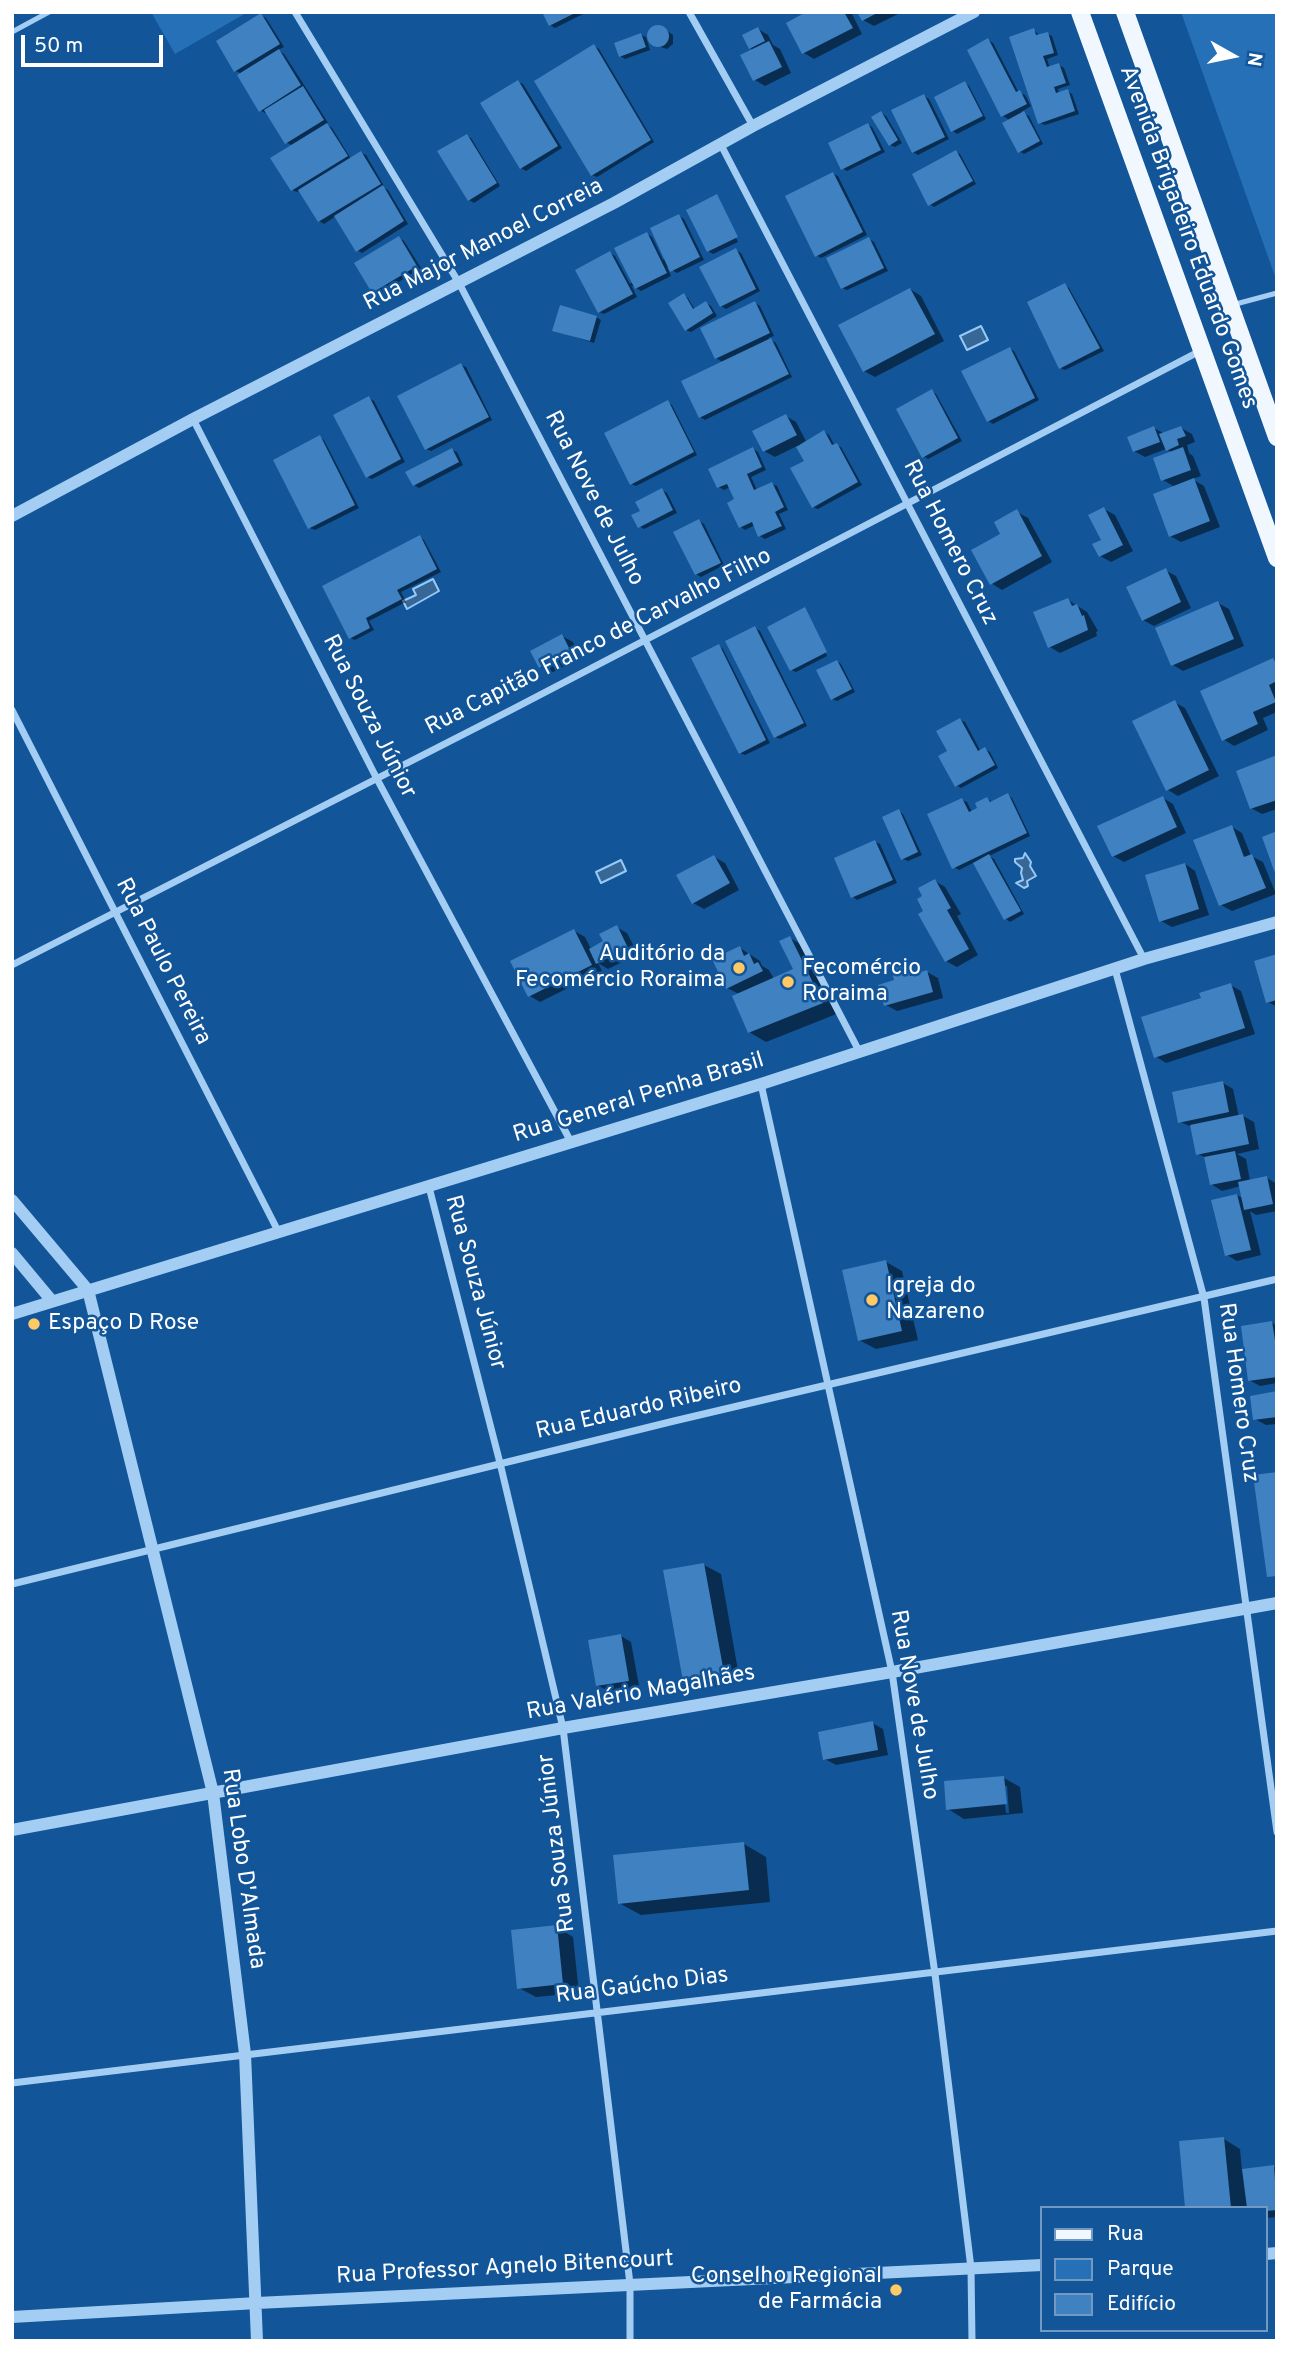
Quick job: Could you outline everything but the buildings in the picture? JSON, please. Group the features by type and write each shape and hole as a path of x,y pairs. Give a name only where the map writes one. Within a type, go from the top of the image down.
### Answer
{"main road":[{"name":"Avenida Brigadeiro Eduardo Gomes","path":"1080,12 1277,558"},
{"name":"Avenida Brigadeiro Eduardo Gomes","path":"1125,12 1277,437"}],"street":[{"name":"Rua Nove de Julho","path":"295,12 459,283 859,1051"},
{"path":"690,12 753,126"},
{"name":"Rua Major Manoel Correia","path":"12,516 974,12"},
{"name":"Rua Homero Cruz","path":"721,145 1144,959"},
{"name":"Rua Capitão Franco de Carvalho Filho","path":"12,965 645,641 1202,350"},
{"name":"Rua Souza Júnior","path":"193,419 377,779 571,1142"},
{"name":"Rua Paulo Pereira","path":"12,710 278,1231"},
{"name":"Rua General Penha Brasil","path":"12,1314 761,1084 1144,959 1277,922"},
{"name":"Rua Homero Cruz","path":"1115,969 1204,1298 1277,1832"},
{"name":"Rua Nove de Julho","path":"761,1084 892,1672 935,1974 971,2268 972,2341"},
{"name":"Rua Souza Júnior","path":"429,1187 500,1463 563,1728 629,2284 630,2341"},
{"path":"12,1200 88,1290"},
{"path":"12,1253 52,1301"},
{"name":"Rua Eduardo Ribeiro","path":"12,1584 500,1463 1277,1279"},
{"name":"Rua Lobo D'Almada","path":"88,1290 213,1793 245,2054 257,2341"},
{"name":"Rua Valério Magalhães","path":"12,1830 563,1728 1277,1603"},
{"name":"Rua Gaúcho Dias","path":"12,2083 1277,1931"},
{"name":"Rua Professor Agnelo Bitencourt","path":"12,2317 257,2302 1040,2265"}],"lane":[{"path":"12,32 49,12"},
{"path":"1230,306 1277,293"}],"green space":[{"path":"151,12 248,12 175,54"},
{"path":"1181,12 1277,12 1277,282"}],"shaded area":[{"path":"981,326 988,340 967,350 960,336"},
{"path":"433,579 439,591 407,609 403,601 416,595 413,589"},
{"path":"1025,853 1036,876 1027,881 1028,886 1024,888 1016,883 1023,880 1022,868 1015,859 1023,858"},
{"path":"621,860 626,871 601,883 596,872"}],"place":[{"name":"Auditório da Fecomércio Roraima","path":"739,968"},
{"name":"Fecomércio Roraima","path":"788,982"},
{"name":"Igreja do Nazareno","path":"872,1300"},
{"name":"Espaço D Rose","path":"34,1324"},
{"name":"Conselho Regional de Farmácia","path":"896,2290"}]}
